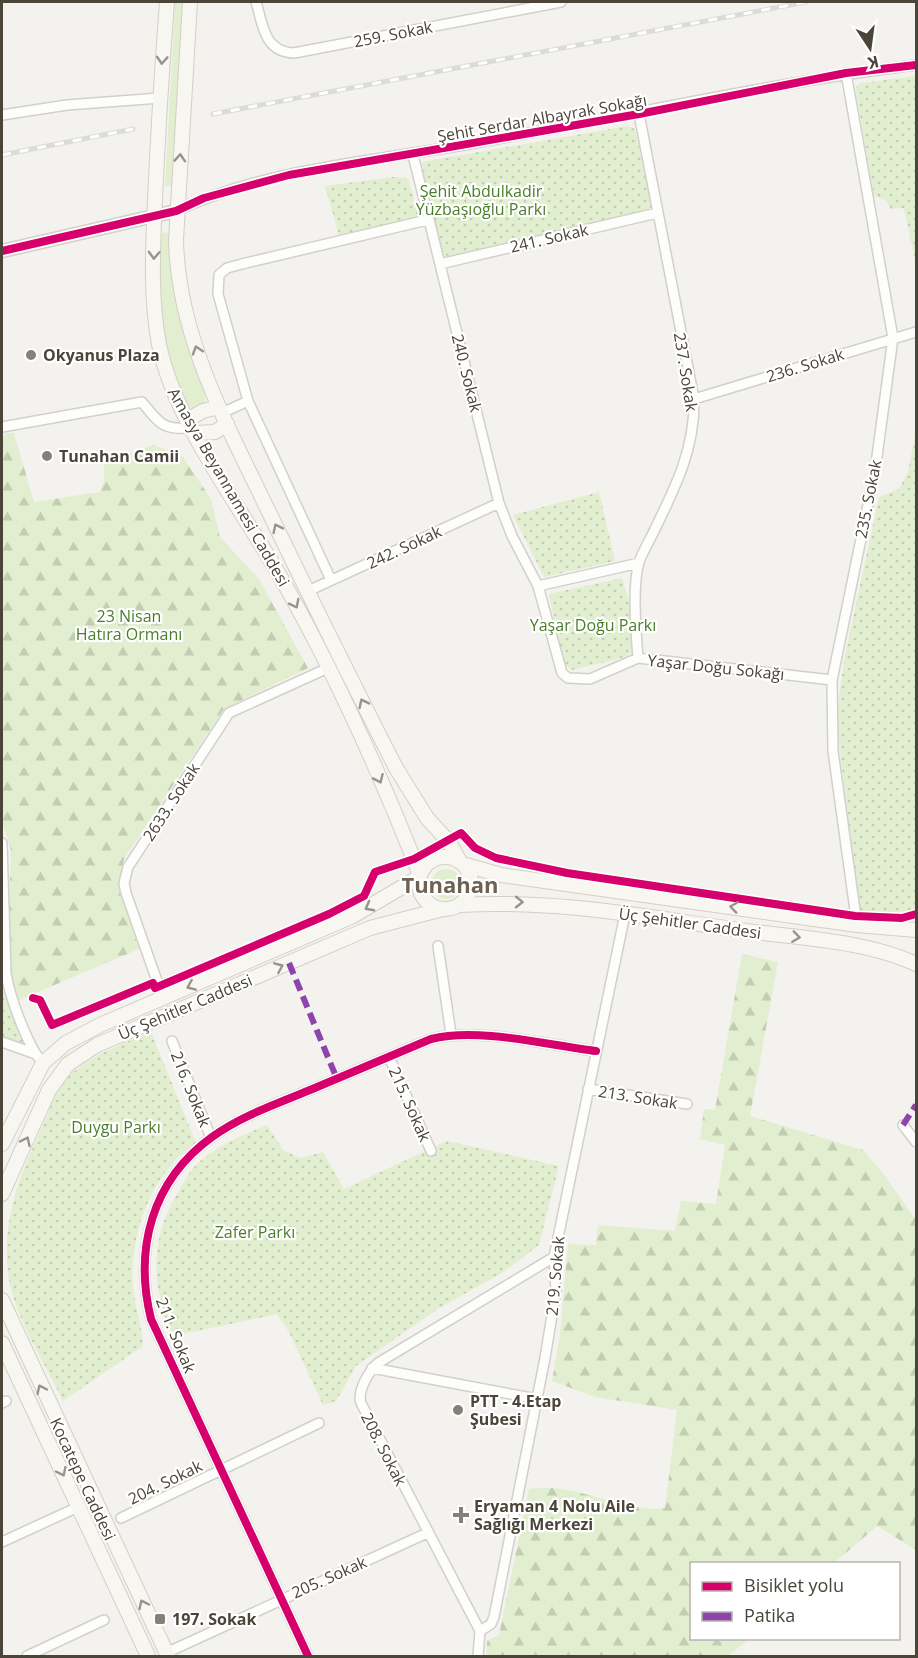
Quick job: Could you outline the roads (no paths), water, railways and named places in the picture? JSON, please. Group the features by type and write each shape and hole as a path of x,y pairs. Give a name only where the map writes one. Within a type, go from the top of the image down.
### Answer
{"main road":[{"name":"Amasya Beyannamesi Caddesi","path":"166,2 153,268 159,344 176,399 285,585 328,668 420,876"},
{"name":"Amasya Beyannamesi Caddesi","path":"190,2 176,211 176,265 181,295 199,357 222,414 396,768 427,818 449,842 462,863"},
{"path":"203,411 222,414 215,432 191,427 203,411"},
{"path":"451,857 462,863 470,873 471,890 460,904 443,909 427,902 422,895 420,876 427,863 434,859 451,857"},
{"name":"Üç Şehitler Caddesi","path":"462,863 501,875 857,925 916,930"},
{"name":"Üç Şehitler Caddesi","path":"2,1144 38,1058 163,998 353,916 420,876"},
{"name":"Üç Şehitler Caddesi","path":"460,904 540,903 625,914 840,944 883,953 916,964"},
{"name":"Üç Şehitler Caddesi","path":"2,1194 49,1090 68,1064 98,1045 370,928 443,909"},
{"name":"Kocatepe Caddesi","path":"2,1300 167,1655"},
{"name":"Kocatepe Caddesi","path":"2,1343 148,1656"}],"street":[{"name":"259. Sokak","path":"256,2 266,39 277,49 294,53 524,5 557,2"},
{"name":"Şehit Serdar Albayrak Sokağı","path":"176,211 204,198 289,175 413,155 846,74 916,64"},
{"name":"235. Sokak","path":"846,74 892,338 875,471 832,680 833,751 857,925"},
{"path":"2,115 67,105 160,98"},
{"name":"237. Sokak","path":"638,658 635,616 639,563 688,457 693,428 694,399 639,114"},
{"name":"240. Sokak","path":"413,155 427,220 499,503 512,536 538,586 559,667 568,678"},
{"path":"2,251 176,211"},
{"name":"241. Sokak","path":"440,264 657,213"},
{"path":"331,580 249,401 218,294 219,275 227,268 242,264 427,220"},
{"name":"236. Sokak","path":"694,399 916,332"},
{"path":"222,414 249,401"},
{"path":"2,427 142,402 160,424 174,429 191,427"},
{"name":"242. Sokak","path":"308,591 499,503"},
{"path":"538,586 639,563"},
{"name":"Yaşar Doğu Sokağı","path":"568,678 590,679 638,658 832,680"},
{"name":"2633. Sokak","path":"163,998 126,893 124,883 128,867 229,713 328,668"},
{"path":"2,843 3,942 10,994 38,1058"},
{"name":"219. Sokak","path":"480,1631 491,1624 495,1617 556,1291 554,1257 625,914"},
{"path":"438,946 451,1034"},
{"name":"211. Sokak","path":"308,1656 159,1338 145,1291 148,1226 160,1199 175,1173 211,1138 243,1118 431,1039 451,1034 596,1051"},
{"name":"216. Sokak","path":"172,1041 211,1138"},
{"path":"2,1042 38,1058"},
{"name":"215. Sokak","path":"389,1057 431,1151"},
{"name":"213. Sokak","path":"588,1089 687,1104"},
{"path":"903,1125 916,1142"},
{"name":"208. Sokak","path":"480,1631 361,1403 359,1395 372,1368 384,1358 554,1257"},
{"path":"372,1368 537,1399"},
{"name":"204. Sokak","path":"121,1518 319,1423"},
{"path":"2,1542 78,1507"},
{"name":"205. Sokak","path":"167,1655 281,1599 428,1533"},
{"path":"27,1656 104,1620"},
{"path":"478,1656 480,1631"}],"railway":[{"path":"213,114 806,2"},
{"path":"2,155 133,129"}],"place":[{"name":"Okyanus Plaza","path":"31,355"},
{"name":"Tunahan Camii","path":"47,456"},
{"name":"PTT - 4.Etap Şubesi","path":"458,1410"},
{"name":"Eryaman 4 Nolu Aile Sağlığı Merkezi","path":"461,1515"},
{"name":"197. Sokak","path":"160,1619"}],"district":[{"name":"Tunahan","path":"450,884"}],"park label":[{"name":"Şehit Abdulkadir Yüzbaşıoğlu Parkı","path":"481,200"},
{"name":"23 Nisan Hatıra Ormanı","path":"129,625"},
{"name":"Yaşar Doğu Parkı","path":"593,625"},
{"name":"Duygu Parkı","path":"116,1127"},
{"name":"Zafer Parkı","path":"255,1232"}]}
